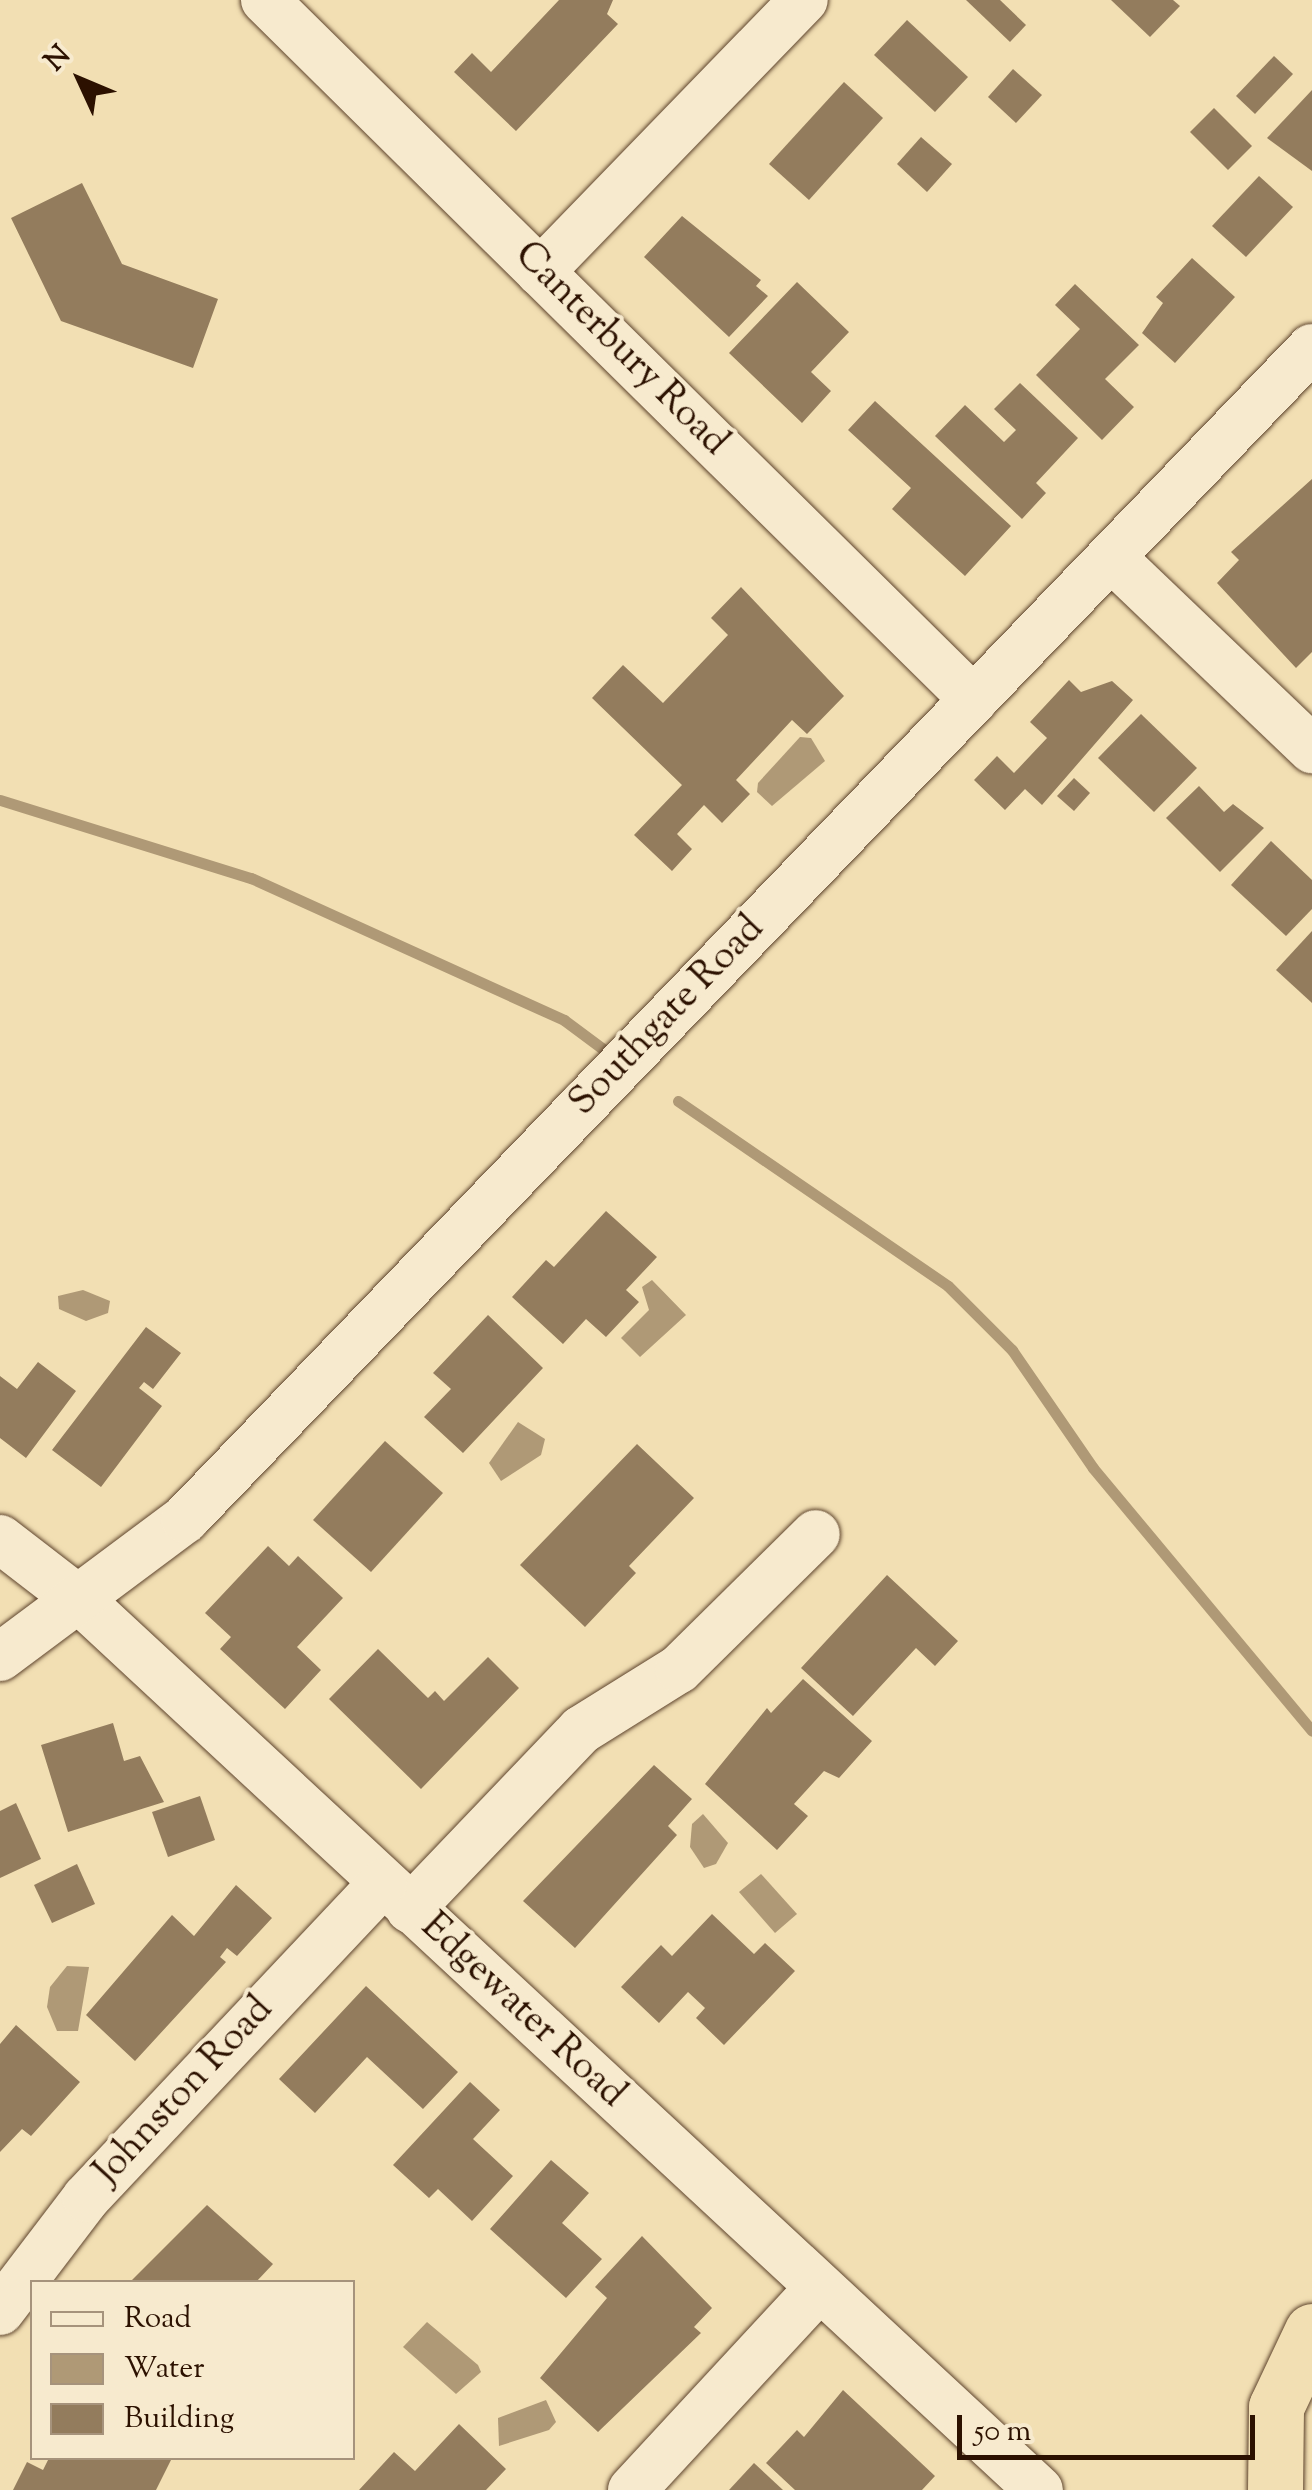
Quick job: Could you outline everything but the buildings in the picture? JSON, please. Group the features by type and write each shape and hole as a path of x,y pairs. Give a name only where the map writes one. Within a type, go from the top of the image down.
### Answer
{"highway":[{"path":"1278,2483 1281,2387 1312,2332"}],"street":[{"name":"Canterbury Road","path":"265,0 974,700"},
{"path":"540,272 804,0"},
{"name":"Southgate Road","path":"0,1658 83,1603 185,1519 1312,348"},
{"path":"1112,558 1312,749"},
{"name":"Johnston Road","path":"0,2311 86,2198 396,1896 582,1730 679,1669 816,1534"},
{"name":"Edgewater Road","path":"0,1540 83,1603 1039,2490"},
{"path":"632,2490 819,2288"}],"water":[{"path":"800,737 811,738 825,761 772,806 757,792 758,783"},
{"path":"652,1280 686,1315 640,1357 621,1338 649,1310 642,1287"},
{"path":"83,1290 110,1301 108,1313 86,1321 59,1309 58,1296"},
{"path":"518,1422 545,1439 541,1455 501,1481 489,1463"},
{"path":"703,1814 728,1843 716,1864 704,1868 690,1847 692,1824"},
{"path":"761,1874 797,1914 775,1933 739,1892"},
{"path":"67,1966 89,1967 78,2031 57,2031 47,2007 50,1987"},
{"path":"427,2322 478,2365 481,2372 456,2394 403,2347"},
{"path":"546,2400 556,2422 549,2430 499,2446 498,2418"}],"waterway":[{"path":"0,800 251,878 564,1020 603,1049"},
{"path":"678,1101 948,1286 1012,1350 1093,1468 1312,1731"}]}
